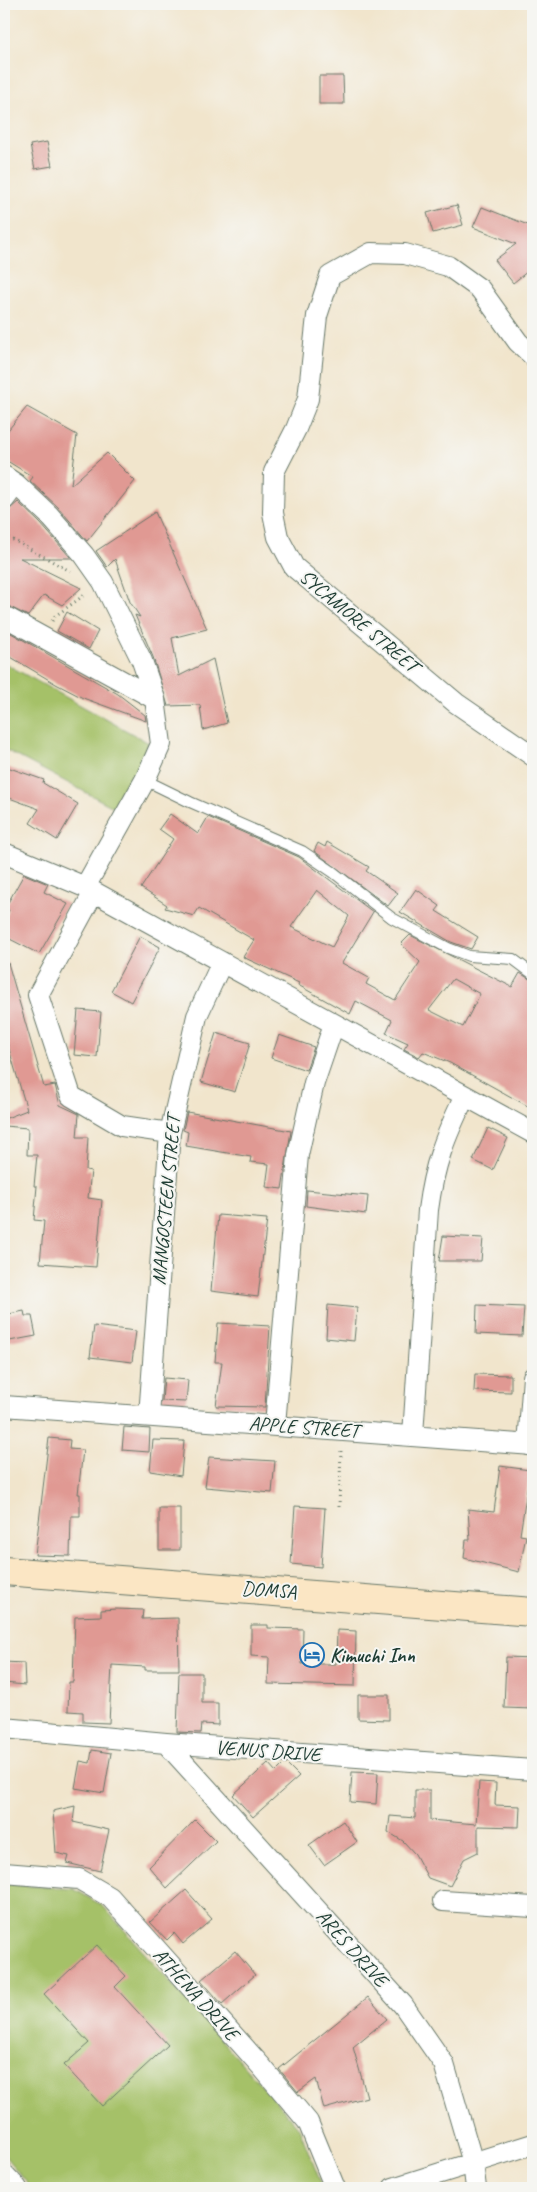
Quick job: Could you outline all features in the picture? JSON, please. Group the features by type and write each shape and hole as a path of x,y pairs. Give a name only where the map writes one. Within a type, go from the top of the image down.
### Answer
{"main road":[{"name":"DOMSA","path":"4,1571 533,1612"}],"street":[{"name":"SYCAMORE STREET","path":"533,356 518,342 480,289 448,266 405,254 371,253 330,276 317,316 308,399 296,429 274,472 273,513 278,537 294,567 456,703 533,756"},
{"path":"8,487 49,515 84,555 103,582 142,661 155,699 160,744 145,780 38,995 70,1096 122,1126 170,1133"},
{"path":"4,616 155,699"},
{"path":"4,853 90,890 533,1133"},
{"name":"MANGOSTEEN STREET","path":"148,1416 170,1133 196,1016 222,962"},
{"path":"275,1425 298,1155 314,1084 334,1024"},
{"path":"412,1435 428,1210 433,1175 445,1138 464,1096"},
{"path":"530,1445 533,1378"},
{"name":"APPLE STREET","path":"4,1406 530,1445"},
{"name":"VENUS DRIVE","path":"4,1728 166,1743 533,1770"},
{"name":"ARES DRIVE","path":"166,1743 403,2005 444,2064 473,2164 476,2188"},
{"name":"ATHENA DRIVE","path":"4,1873 79,1879 110,1897 261,2066 308,2122 335,2188"},
{"path":"443,1901 533,1907"},
{"path":"393,2188 533,2144"},
{"path":"4,2174 17,2188"}],"lane":[{"path":"145,780 190,802 302,850 392,918 448,948 469,956 512,959 533,974"}],"path":[{"path":"4,535 86,580 103,582"},
{"path":"42,637 55,616 103,582"},
{"path":"339,1507 342,1430"}],"green space":[{"path":"4,663 149,743 117,809 4,749"},
{"path":"4,1884 74,1889 103,1906 299,2128 323,2188 31,2188 4,2155"}],"building":[{"path":"319,76 343,76 344,104 319,104"},
{"path":"47,142 52,166 35,169 30,145"},
{"path":"457,205 463,225 433,233 427,213"},
{"path":"482,207 533,227 533,267 513,283 495,260 516,244 473,227"},
{"path":"27,407 77,435 71,485 107,453 135,481 87,541 58,507 30,481 33,477 4,459 4,435"},
{"path":"18,502 40,523 71,558 20,558 81,588 62,605 44,595 28,616 4,604 4,514"},
{"path":"155,512 207,629 172,638 179,676 213,659 227,723 203,730 200,705 168,706 153,657 135,615 140,617 130,602 115,559 107,567 96,551"},
{"path":"67,612 98,631 89,649 57,631"},
{"path":"4,629 118,694 145,715 146,721 83,698 4,653"},
{"path":"4,766 44,780 43,783 78,804 57,840 30,823 39,809 4,796"},
{"path":"170,814 198,834 208,817 299,857 373,912 342,963 369,978 366,984 395,1000 420,962 401,944 410,935 512,987 520,973 533,981 533,1109 450,1063 423,1052 419,1057 404,1049 408,1043 386,1033 392,1020 356,1001 350,1014 298,985 299,983 243,957 254,940 199,908 194,916 165,908 167,905 141,888 173,839 159,829","holes":["317,890 349,916 332,947 291,927","453,979 480,994 463,1027 429,1010"]},
{"path":"327,842 369,867 366,871 398,893 388,906 314,851 318,843 325,847"},
{"path":"24,874 48,884 44,892 68,904 39,954 4,936 4,921 9,910 5,908"},
{"path":"416,889 440,906 436,911 478,937 471,949 451,942 400,912"},
{"path":"140,936 160,947 131,1002 111,991"},
{"path":"8,963 44,1087 55,1085 60,1105 79,1114 77,1137 88,1137 86,1170 91,1171 88,1198 102,1200 96,1267 40,1263 44,1221 34,1220 37,1186 34,1186 37,1155 27,1155 28,1128 4,1126 4,1119 27,1110 4,1032 4,964"},
{"path":"78,1010 101,1012 97,1057 74,1055"},
{"path":"216,1033 250,1043 235,1092 201,1082"},
{"path":"279,1035 314,1047 306,1070 271,1058"},
{"path":"187,1112 291,1131 282,1189 266,1187 269,1164 250,1162 251,1157 186,1146 188,1132 183,1130"},
{"path":"488,1128 508,1138 493,1170 473,1160"},
{"path":"307,1190 368,1196 366,1214 306,1206"},
{"path":"218,1215 267,1219 258,1297 211,1291"},
{"path":"443,1236 483,1238 481,1261 439,1261"},
{"path":"328,1305 357,1308 354,1341 326,1338"},
{"path":"477,1305 524,1307 522,1336 476,1334"},
{"path":"24,1311 25,1316 32,1316 36,1336 4,1342 4,1315"},
{"path":"218,1323 270,1326 265,1407 216,1406 222,1362 215,1362"},
{"path":"94,1326 136,1331 132,1362 90,1357"},
{"path":"475,1374 511,1375 511,1392 474,1391"},
{"path":"164,1378 188,1380 186,1402 162,1401"},
{"path":"124,1427 150,1429 149,1452 122,1450"},
{"path":"49,1438 70,1440 69,1449 83,1450 78,1494 80,1494 80,1516 71,1516 70,1556 35,1555"},
{"path":"153,1440 184,1441 181,1476 150,1471"},
{"path":"209,1457 275,1461 272,1493 205,1487"},
{"path":"500,1466 530,1470 520,1535 526,1536 519,1572 464,1558 466,1540 470,1540 468,1509 494,1512"},
{"path":"295,1506 325,1508 321,1567 291,1564"},
{"path":"159,1508 180,1508 180,1550 159,1550"},
{"path":"101,1610 143,1610 142,1619 178,1618 179,1670 145,1670 145,1667 112,1665 109,1723 83,1722 83,1712 68,1711 69,1682 73,1682 75,1617 101,1616"},
{"name":"Kimuchi Inn","path":"251,1625 268,1625 268,1628 303,1629 302,1664 336,1664 337,1630 356,1631 355,1686 268,1684 269,1657 251,1656"},
{"path":"506,1657 533,1658 533,1709 504,1708"},
{"path":"4,1662 24,1663 25,1685 4,1683"},
{"path":"179,1673 202,1673 202,1703 218,1703 218,1725 202,1724 201,1733 177,1732"},
{"path":"358,1695 389,1695 389,1720 358,1719"},
{"path":"92,1750 111,1753 104,1793 75,1788 80,1761 90,1763"},
{"path":"268,1763 276,1772 284,1764 287,1764 299,1776 253,1817 233,1795"},
{"path":"352,1772 378,1773 376,1804 350,1802"},
{"path":"479,1782 496,1783 495,1805 520,1806 519,1827 478,1826 478,1852 464,1859 450,1886 428,1878 415,1854 403,1841 388,1832 390,1816 415,1818 415,1790 430,1790 430,1820 476,1824"},
{"path":"75,1806 73,1822 109,1830 100,1871 67,1863 69,1856 56,1853 53,1811"},
{"path":"195,1820 216,1841 167,1888 149,1867"},
{"path":"343,1821 357,1842 324,1865 309,1845"},
{"path":"186,1890 212,1919 183,1944 174,1933 167,1940 150,1922"},
{"path":"97,1945 126,1976 115,1987 168,2045 102,2106 64,2065 89,2043 44,1994"},
{"path":"235,1951 255,1975 222,2004 201,1980"},
{"path":"368,1997 387,2019 353,2047 367,2097 324,2109 316,2079 298,2092 279,2069"}],"place":[{"name":"Kimuchi Inn","path":"312,1655"}]}
